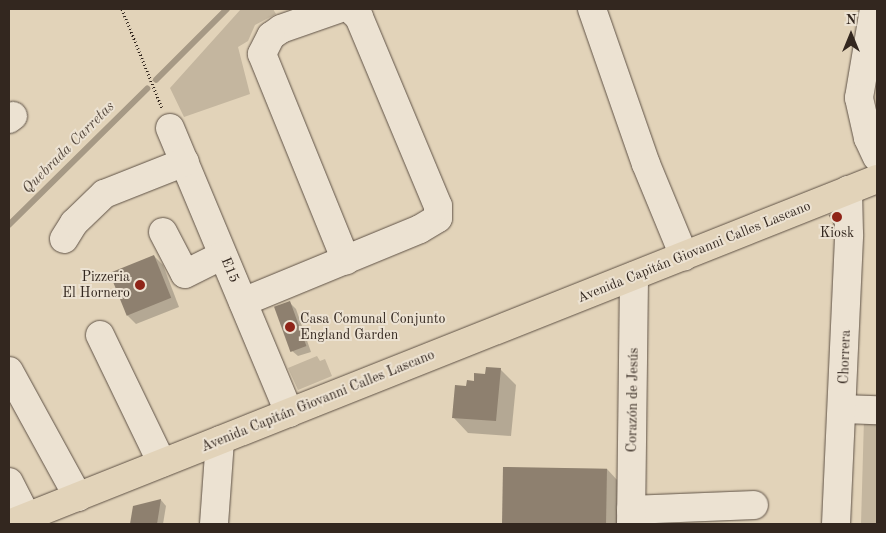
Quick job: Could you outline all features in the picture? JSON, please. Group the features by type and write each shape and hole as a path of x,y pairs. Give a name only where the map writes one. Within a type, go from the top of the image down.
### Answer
{"main road":[{"name":"Avenida Capitán Giovanni Calles Lascano","path":"18,520 877,179"}],"street":[{"path":"338,9 281,29 271,36 262,54 346,260"},
{"path":"243,302 428,226 438,218 440,213 359,17 350,9"},
{"path":"592,9 646,164 684,256"},
{"path":"874,9 859,98 868,138 877,157"},
{"name":"E15","path":"170,128 289,413"},
{"path":"64,239 74,223 104,194 184,162"},
{"name":"Chorrera","path":"836,524 842,409 848,190"},
{"path":"163,232 184,274 223,255"},
{"name":"Corazón de Jesús","path":"631,517 634,276"},
{"path":"100,335 162,463"},
{"path":"9,371 78,496"},
{"path":"842,409 877,410"},
{"path":"214,524 220,440"},
{"path":"9,482 18,520"},
{"path":"631,517 754,505"}],"path":[{"path":"122,9 170,128"}],"shaded area":[{"path":"241,9 273,9 276,14 255,25 248,41 238,47 250,94 184,117 170,88"},
{"path":"317,356 320,361 325,359 332,376 298,390 288,368"},
{"path":"864,419 877,419 877,524 861,524"}],"building":[{"name":"Kiosk","path":"840,209 846,220 835,227 829,215"},
{"name":"Pizzeria El Hornero","path":"154,255 171,298 127,316 109,273"},
{"name":"Casa Comunal Conjunto England Garden","path":"290,301 306,346 290,352 274,307"},
{"path":"486,367 501,368 496,421 452,418 455,385 466,386 467,380 474,381 474,373 485,374"},
{"path":"503,467 607,469 606,524 502,524"},
{"path":"161,499 157,524 130,524 133,506"}],"waterway":[{"name":"Quebrada Carretas","path":"156,80 227,9"},
{"name":"Quebrada Carretas","path":"9,225 147,89"}],"place":[{"name":"Kiosk","path":"837,217"},
{"name":"Pizzeria El Hornero","path":"140,285"},
{"name":"Casa Comunal Conjunto England Garden","path":"290,327"}]}
